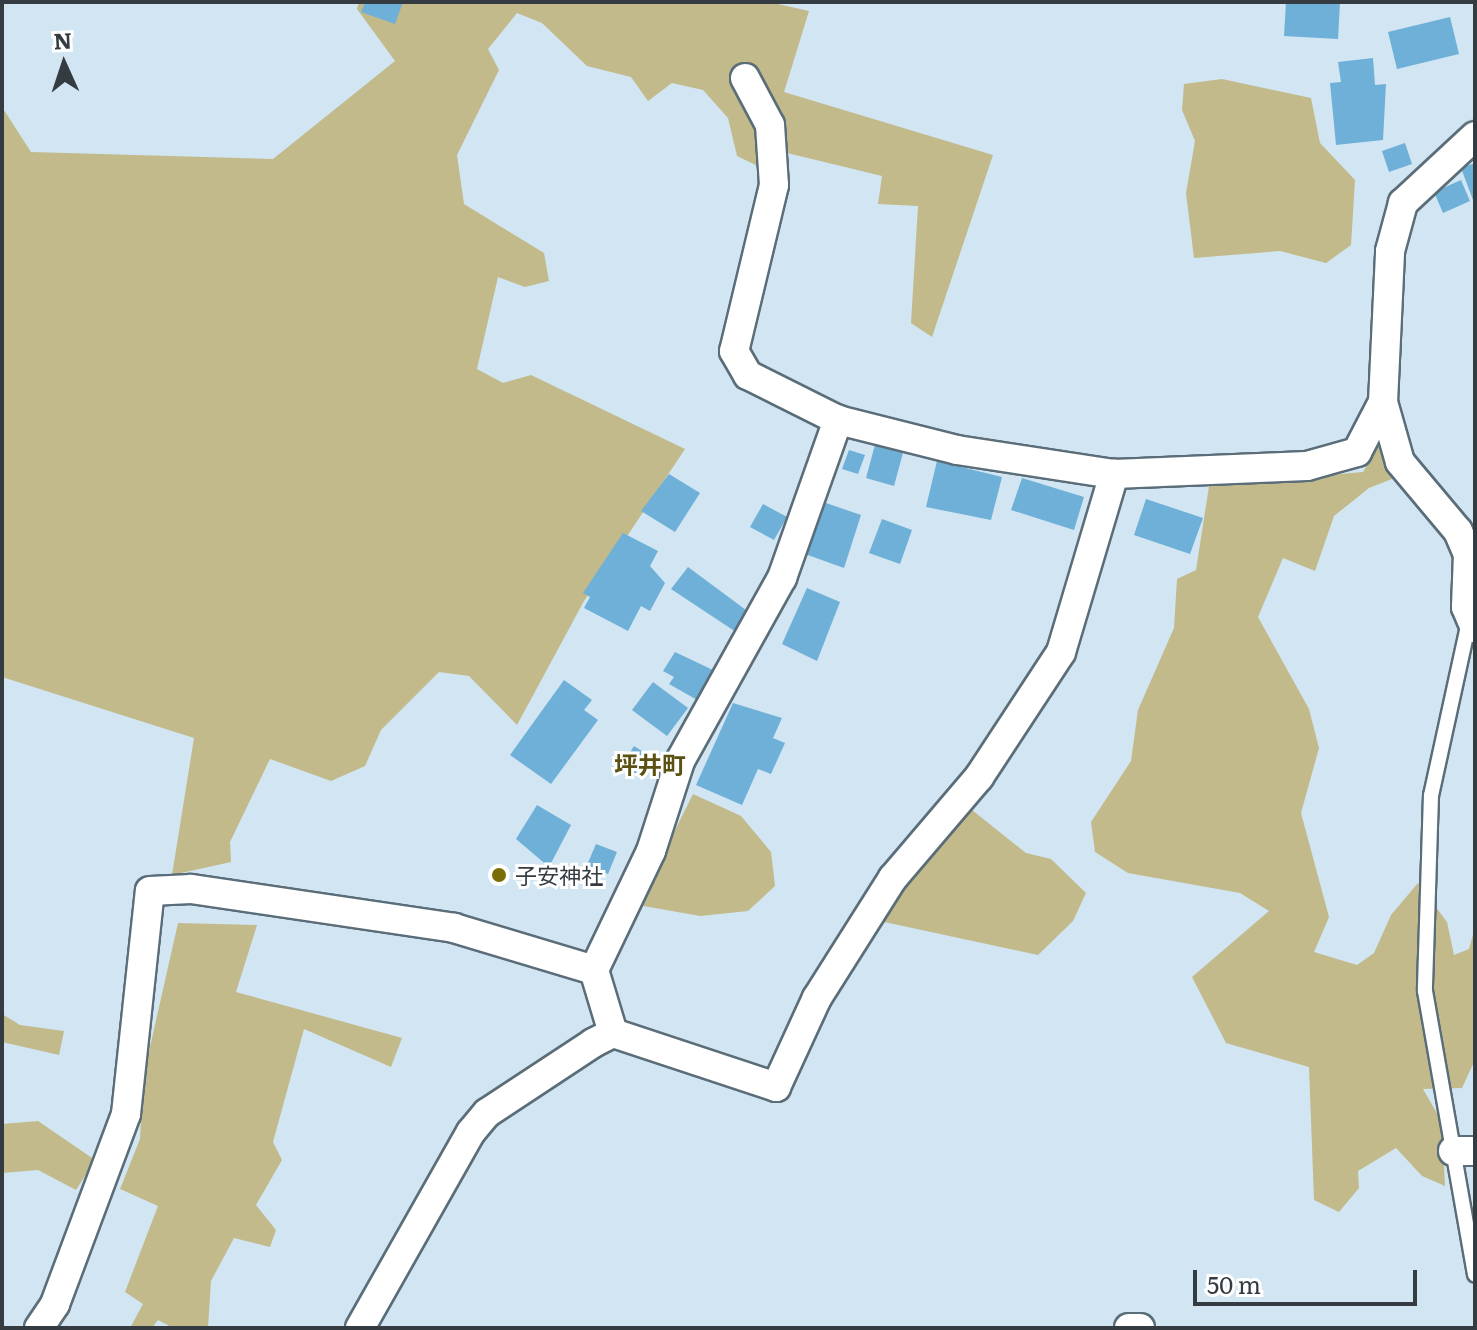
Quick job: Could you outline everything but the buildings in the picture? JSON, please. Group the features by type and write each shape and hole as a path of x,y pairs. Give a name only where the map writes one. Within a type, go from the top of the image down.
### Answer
{"street":[{"path":"745,78 770,125 774,185 734,351 748,375 838,420 957,450 1114,474 1307,466 1357,452 1383,402"},
{"path":"1471,627 1468,554 1458,531 1400,462 1383,402 1390,251 1403,203 1475,136"},
{"path":"613,1033 594,970 651,851 680,761 782,578 838,420"},
{"path":"613,1033 776,1087 817,998 893,878 979,777 1061,652 1114,474"},
{"path":"39,1328 55,1304 126,1114 150,891 191,889 454,928 594,970"},
{"path":"360,1328 386,1274 487,1113 613,1033"},
{"path":"1129,1328 1140,1328"}],"lane":[{"path":"1471,627 1424,864 1425,991 1464,1151 1475,1275"}],"shaded area":[{"path":"359,2 769,2 809,11 784,92 993,155 932,337 911,323 918,206 878,204 882,176 783,152 772,173 737,156 728,118 703,90 672,83 648,101 631,77 587,66 542,23 517,13 488,49 499,70 457,155 464,204 544,253 549,281 525,287 498,277 477,369 503,383 531,375 685,449 584,601 517,725 469,676 439,672 381,730 365,766 331,781 270,759 230,842 231,862 172,875 194,738 2,677 2,107 31,152 273,159 395,61 357,9"},
{"path":"1222,79 1311,98 1320,143 1355,180 1351,245 1326,263 1280,251 1194,258 1186,193 1195,141 1182,110 1184,84"},
{"path":"1382,441 1397,477 1369,488 1334,516 1315,571 1283,558 1258,617 1309,709 1319,748 1301,813 1329,917 1314,952 1357,965 1374,953 1391,915 1418,883 1447,922 1454,955 1469,949 1475,927 1475,1060 1462,1088 1423,1089 1442,1122 1445,1186 1422,1176 1396,1148 1358,1171 1359,1188 1339,1212 1314,1200 1309,1067 1226,1043 1192,977 1269,911 1240,893 1128,873 1095,852 1091,822 1131,761 1138,710 1174,628 1177,579 1196,570 1209,486 1363,472"},
{"path":"693,794 741,816 771,852 775,886 748,911 700,916 638,905"},
{"path":"962,802 1026,853 1051,859 1086,893 1073,921 1038,955 875,920"},
{"path":"178,923 257,925 236,992 402,1038 391,1067 304,1029 273,1142 282,1160 256,1205 276,1230 270,1247 234,1238 211,1281 208,1328 173,1328 158,1320 152,1328 130,1328 143,1304 125,1292 158,1206 120,1189 140,1139 143,1078"},
{"path":"2,1014 20,1025 64,1031 59,1055 2,1042"},
{"path":"38,1121 95,1160 76,1190 38,1170 2,1173 2,1124"}],"place":[{"name":"子安神社","path":"499,875"}],"district":[{"name":"坪井町","path":"650,764"}]}
